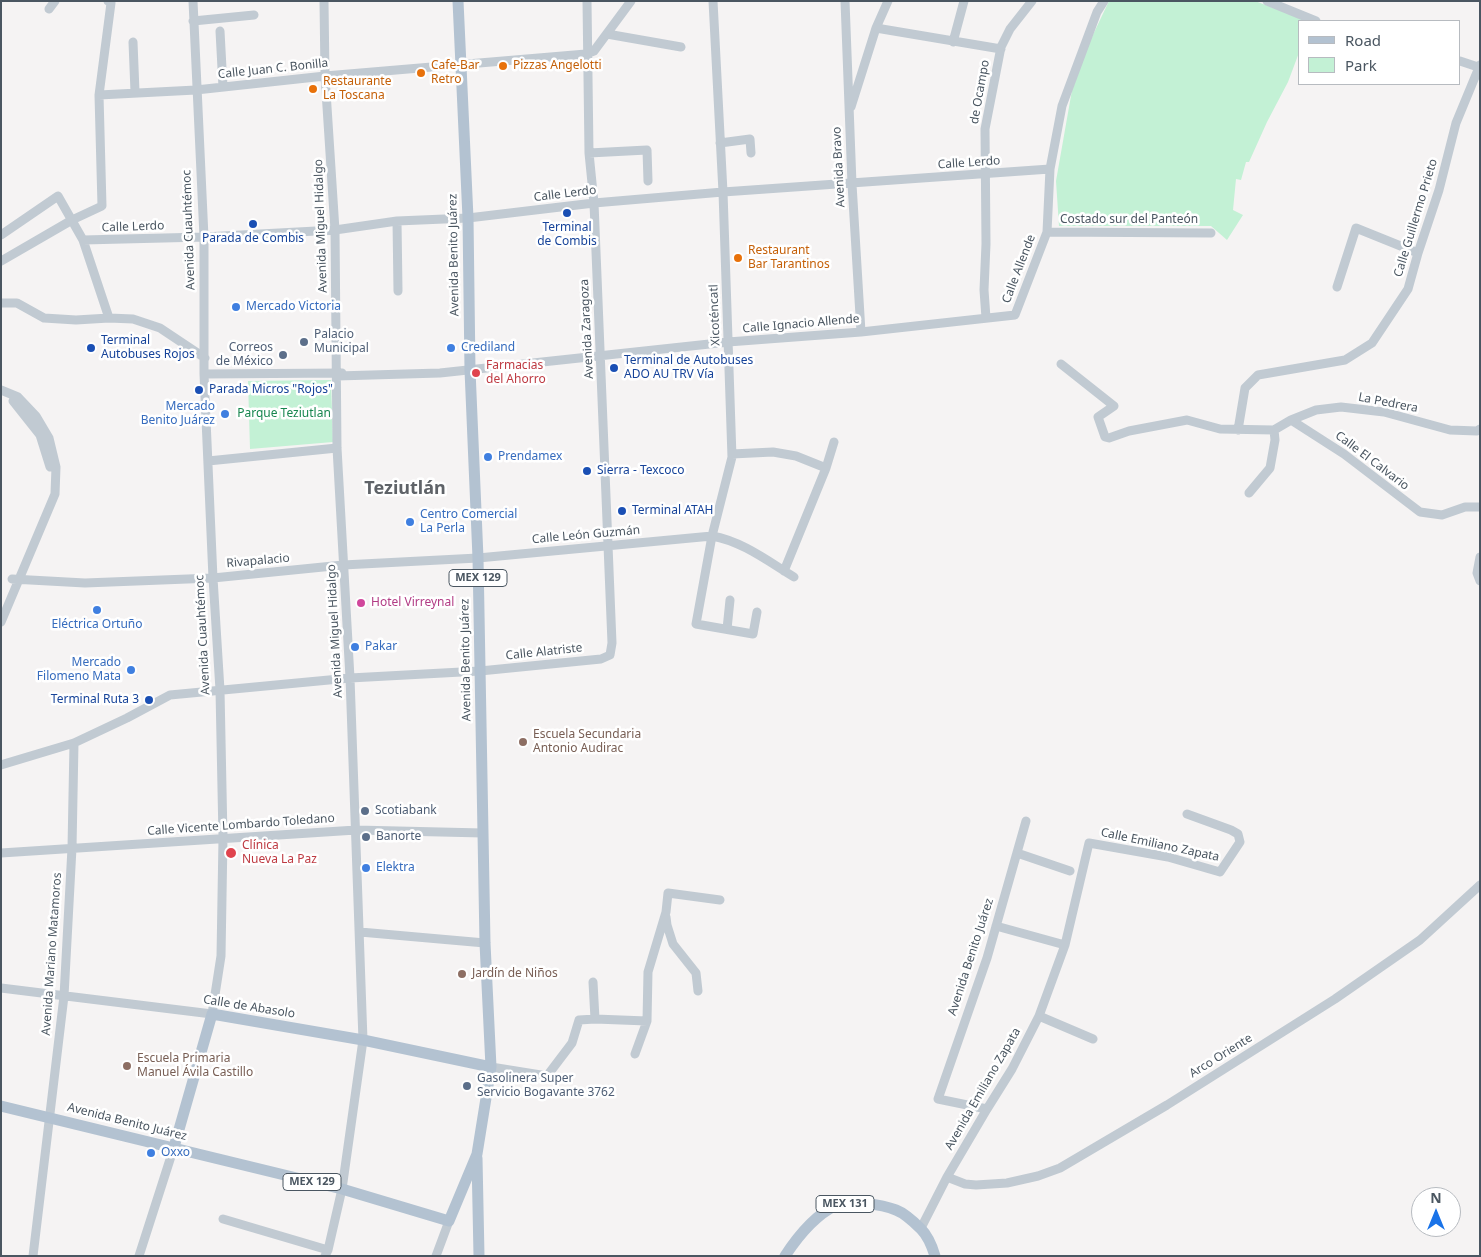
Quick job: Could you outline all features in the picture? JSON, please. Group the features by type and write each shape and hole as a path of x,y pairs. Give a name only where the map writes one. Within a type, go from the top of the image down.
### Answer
{"main road":[{"name":"Avenida Benito Juárez","path":"1,1106 342,1189 448,1221 477,1154 491,1067 485,943 478,558 470,368 468,218 458,1"},
{"name":"Calle de Abasolo","path":"212,1014 363,1040 491,1067"},
{"name":"Avenida Cuauhtémoc","path":"174,1148 212,1014"},
{"path":"477,1154 479,1256"},
{"name":"MEX 131","path":"785,1256 796,1238 813,1220 837,1204 861,1203 897,1210 921,1228 935,1256"}],"street":[{"path":"49,9 55,1"},
{"name":"Avenida Cuauhtémoc","path":"193,1 204,237 204,374 220,690 223,838 221,956 212,1014"},
{"name":"Avenida Miguel Hidalgo","path":"324,1 325,76 335,230 337,448 350,678 363,1040 342,1189 326,1253"},
{"name":"Avenida Zaragoza","path":"586,1 590,52 589,153 594,203 609,545 612,643 610,655"},
{"path":"590,52 607,34 631,1"},
{"name":"Xicoténcatl","path":"714,1 732,455 712,536 696,624 727,629"},
{"name":"Avenida Bravo","path":"845,1 852,184 861,332"},
{"path":"849,113 876,27 888,1"},
{"path":"951,39 960,1"},
{"path":"951,39 964,1"},
{"name":"de Ocampo","path":"986,318 984,290 985,129 1001,48 1010,29 1032,1"},
{"name":"Calle Allende","path":"1016,315 1047,232 1050,169 1062,106 1097,12 1104,1"},
{"path":"1267,1 1314,20"},
{"path":"1282,6 1290,1"},
{"path":"1,261 72,220 102,206 99,95 109,2"},
{"path":"193,21 254,15"},
{"path":"876,27 1001,48"},
{"path":"220,31 224,87"},
{"path":"607,34 681,47"},
{"path":"133,42 135,92"},
{"name":"Calle Juan C. Bonilla","path":"99,95 196,90 325,76 460,66 590,52"},
{"path":"1461,61 1479,66"},
{"name":"Calle Guillermo Prieto","path":"1238,430 1245,388 1258,375 1345,360 1372,343 1408,289 1439,190 1456,124 1479,66"},
{"path":"720,144 750,140 751,153"},
{"path":"589,153 647,150 648,181"},
{"name":"Calle Lerdo","path":"83,240 204,237 335,230 397,221 468,218 594,203 1050,169"},
{"path":"1,235 58,196 83,240 109,318"},
{"path":"397,221 398,291"},
{"path":"1336,287 1356,228 1418,253"},
{"name":"Costado sur del Panteón","path":"1047,232 1211,233"},
{"path":"1,303 17,303 44,318 76,320 133,319 160,328 204,358"},
{"name":"Calle Ignacio Allende","path":"337,374 440,373 470,368 728,342 861,332 1016,315"},
{"path":"1060,364 1114,406 1098,416 1105,437 1109,438 1129,430 1187,420 1220,429 1238,430 1274,430 1291,420"},
{"path":"204,374 337,374"},
{"path":"1,390 18,397 36,416 48,438 56,467 55,494 15,579"},
{"path":"1,396 15,401 40,434 52,476 46,504 4,604 1,622"},
{"name":"La Pedrera","path":"1291,420 1316,410 1341,406 1384,412 1450,430 1480,429"},
{"name":"Calle El Calvario","path":"1291,420 1344,454 1420,512 1442,515 1465,507 1480,507"},
{"path":"1249,493 1270,468 1275,440 1274,430"},
{"path":"208,461 337,448"},
{"path":"732,455 772,454 795,458 824,469 783,570"},
{"path":"712,536 740,545 794,578"},
{"name":"Calle León Guzmán","path":"344,565 478,558 712,536"},
{"path":"1480,557 1477,572 1480,582"},
{"name":"Rivapalacio","path":"15,579 85,583 213,578 344,565"},
{"path":"730,600 727,629 753,634 757,612"},
{"name":"Calle Alatriste","path":"1,766 74,742 127,718 170,695 350,678 480,670 601,659 610,655"},
{"name":"Avenida Mariano Matamoros","path":"33,1256 48,1117 64,996 72,848 74,742"},
{"name":"Calle Emiliano Zapata","path":"1089,843 1168,857 1220,872 1240,842 1238,834 1187,814"},
{"name":"Avenida Benito Juárez","path":"987,1109 938,1099 988,958 1026,821"},
{"name":"Calle Vicente Lombardo Toledano","path":"1,854 356,830 483,833"},
{"name":"Avenida Emiliano Zapata","path":"921,1228 947,1177 1012,1069 1039,1016 1065,945 1089,843"},
{"path":"1017,853 1070,871"},
{"name":"Arco Oriente","path":"947,1177 965,1184 1008,1183 1038,1176 1060,1168 1166,1106 1335,999 1420,940 1480,885"},
{"path":"698,991 696,974 673,944 667,925 668,893 720,900"},
{"path":"635,1054 647,1021 648,972 666,912"},
{"path":"996,926 1065,945"},
{"path":"360,932 485,943"},
{"path":"593,982 595,1019"},
{"name":"Calle de Abasolo","path":"1,988 212,1014"},
{"path":"1039,1016 1093,1039"},
{"path":"491,1067 547,1076 572,1044 578,1020 647,1021"},
{"name":"Avenida Cuauhtémoc","path":"139,1256 174,1148"},
{"path":"223,1219 326,1253"},
{"name":"Avenida Benito Juárez","path":"436,1256 448,1221"}],"green space":[{"path":"1109,1 1255,1 1305,20 1298,20 1298,55 1288,82 1249,162 1246,162 1241,180 1236,179 1233,210 1243,215 1227,240 1211,226 1059,226 1056,181 1072,90 1090,41"},
{"name":"Parque Teziutlan","path":"331,380 333,442 250,449 248,381"}],"place":[{"name":"Pizzas Angelotti","path":"503,66"},
{"name":"Cafe-Bar Retro","path":"421,73"},
{"name":"Restaurante La Toscana","path":"313,89"},
{"name":"Terminal de Combis","path":"567,213"},
{"name":"Parada de Combis","path":"253,224"},
{"name":"Restaurant Bar Tarantinos","path":"738,258"},
{"name":"Mercado Victoria","path":"236,307"},
{"name":"Palacio Municipal","path":"304,342"},
{"name":"Terminal Autobuses Rojos","path":"91,348"},
{"name":"Crediland","path":"451,348"},
{"name":"Correos de México","path":"283,355"},
{"name":"Terminal de Autobuses ADO AU TRV Vía","path":"614,368"},
{"name":"Farmacias del Ahorro","path":"476,373"},
{"name":"Parada Micros \"Rojos\"","path":"199,390"},
{"name":"Mercado Benito Juárez","path":"225,414"},
{"name":"Prendamex","path":"488,457"},
{"name":"Sierra - Texcoco","path":"587,471"},
{"name":"Terminal ATAH","path":"622,511"},
{"name":"Centro Comercial La Perla","path":"410,522"},
{"name":"Hotel Virreynal","path":"361,603"},
{"name":"Eléctrica Ortuño","path":"97,610"},
{"name":"Pakar","path":"355,647"},
{"name":"Mercado Filomeno Mata","path":"131,670"},
{"name":"Terminal Ruta 3","path":"149,700"},
{"name":"Escuela Secundaria Antonio Audirac","path":"523,742"},
{"name":"Scotiabank","path":"365,811"},
{"name":"Banorte","path":"366,837"},
{"name":"Clínica Nueva La Paz","path":"231,853"},
{"name":"Elektra","path":"366,868"},
{"name":"Jardín de Niños","path":"462,974"},
{"name":"Escuela Primaria Manuel Ávila Castillo","path":"127,1066"},
{"name":"Gasolinera Super Servicio Bogavante 3762","path":"467,1086"},
{"name":"Oxxo","path":"151,1153"}],"district":[{"name":"Teziutlán","path":"405,489"}]}
